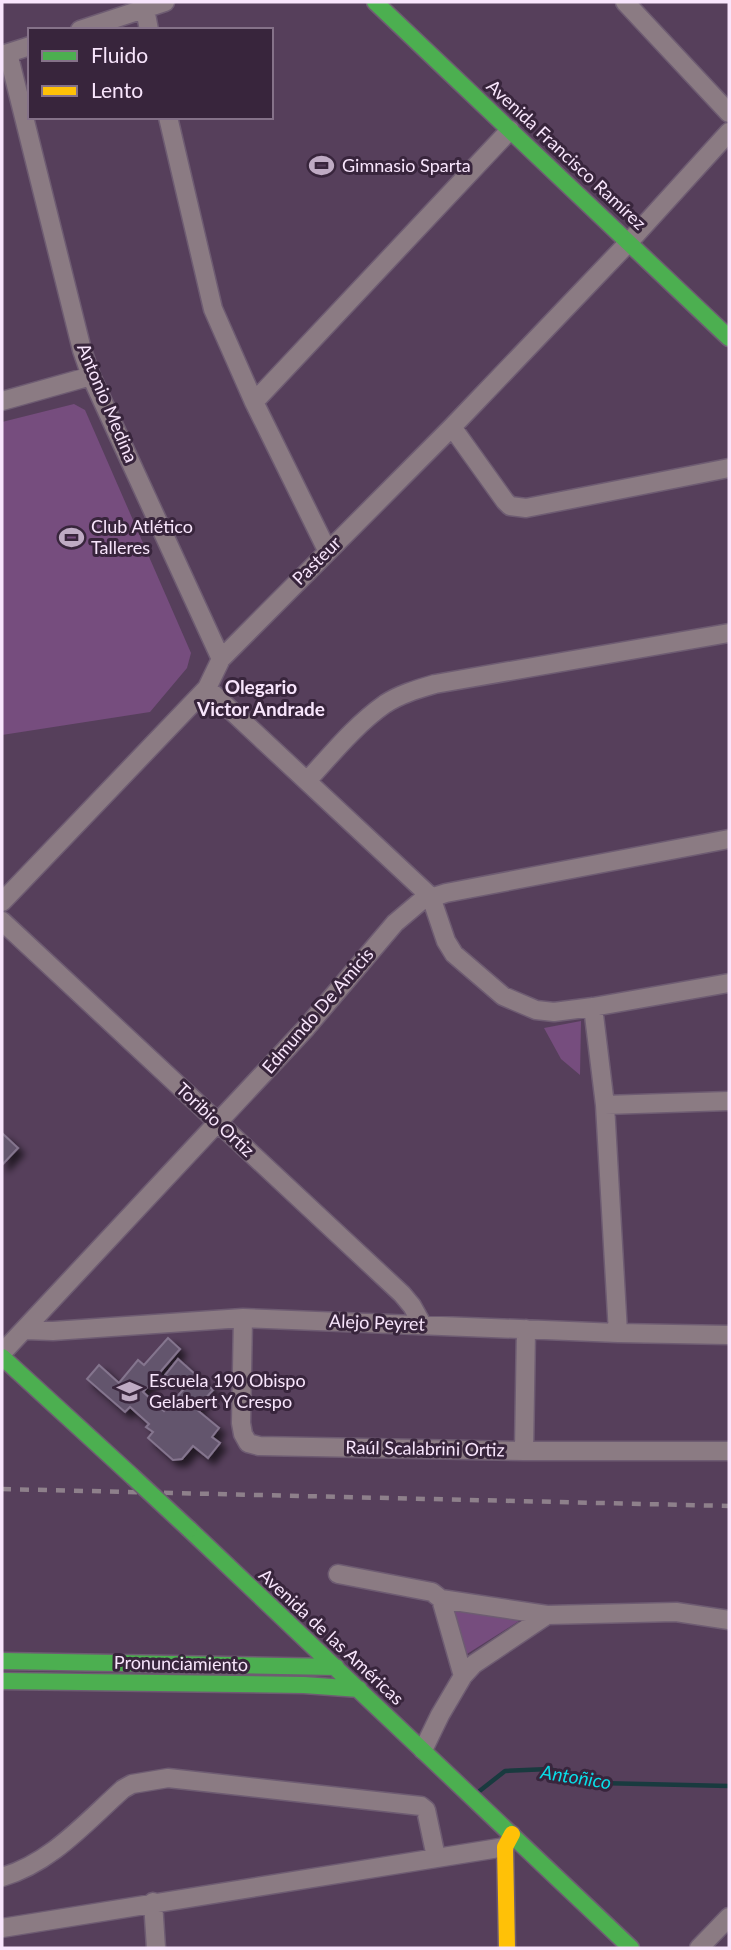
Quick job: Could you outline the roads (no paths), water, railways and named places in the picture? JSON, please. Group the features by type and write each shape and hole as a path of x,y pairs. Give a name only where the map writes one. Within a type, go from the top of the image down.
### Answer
{"main road":[{"name":"Avenida Francisco Ramírez","path":"375,2 510,130 638,231 729,338"},
{"name":"Avenida de las Américas","path":"2,1355 423,1750 508,1840 631,1948"},
{"path":"260,1667 283,1649 296,1631"},
{"name":"Pronunciamiento","path":"2,1661 336,1667"},
{"name":"Pronunciamiento","path":"2,1681 304,1685 359,1689"},
{"path":"507,1948 508,1840"}],"street":[{"path":"86,28 165,2"},
{"path":"625,2 729,113"},
{"path":"145,9 149,28"},
{"path":"5,54 28,47"},
{"name":"Antonio Medina","path":"5,54 91,376 221,659"},
{"path":"168,119 213,309 254,402 327,550"},
{"path":"254,402 510,130"},
{"name":"Pasteur","path":"2,902 207,688 221,659 452,427 729,132"},
{"path":"2,401 91,376"},
{"path":"452,427 505,501 517,508 729,468"},
{"path":"307,781 354,730 386,703 406,693 435,684 729,633"},
{"path":"207,688 431,897 446,941 454,954 503,996 536,1010 554,1012 729,983"},
{"name":"Edmundo De Amicis","path":"2,1355 306,1028 408,910 431,897 729,839"},
{"name":"Toribio Ortiz","path":"2,921 402,1294 422,1324"},
{"path":"593,1007 605,1105 618,1334"},
{"path":"605,1105 729,1101"},
{"name":"Alejo Peyret","path":"25,1330 53,1331 243,1318 618,1334 729,1335"},
{"name":"Raúl Scalabrini Ortiz","path":"243,1318 241,1423 248,1443 259,1446 524,1451 729,1451"},
{"path":"524,1451 526,1329"},
{"path":"338,1574 432,1592 441,1599 547,1615 676,1612 729,1620"},
{"path":"441,1599 463,1676"},
{"path":"423,1750 463,1676 474,1664 547,1615"},
{"path":"2,1877 44,1859 123,1789 132,1784 168,1778 421,1806 426,1810 436,1857"},
{"path":"2,1928 436,1857 508,1840"},
{"path":"153,1902 156,1948"},
{"path":"699,1948 729,1917"}],"waterway":[{"name":"Antoñico","path":"477,1793 505,1771 549,1769 599,1783 729,1786"}],"railway":[{"path":"2,1489 729,1506"}],"place":[{"name":"Gimnasio Sparta","path":"322,166"},
{"name":"Club Atlético Talleres","path":"71,537"},
{"name":"Escuela 190 Obispo Gelabert Y Crespo","path":"129,1391"}],"district":[{"name":"Olegario Victor Andrade","path":"261,698"}]}
